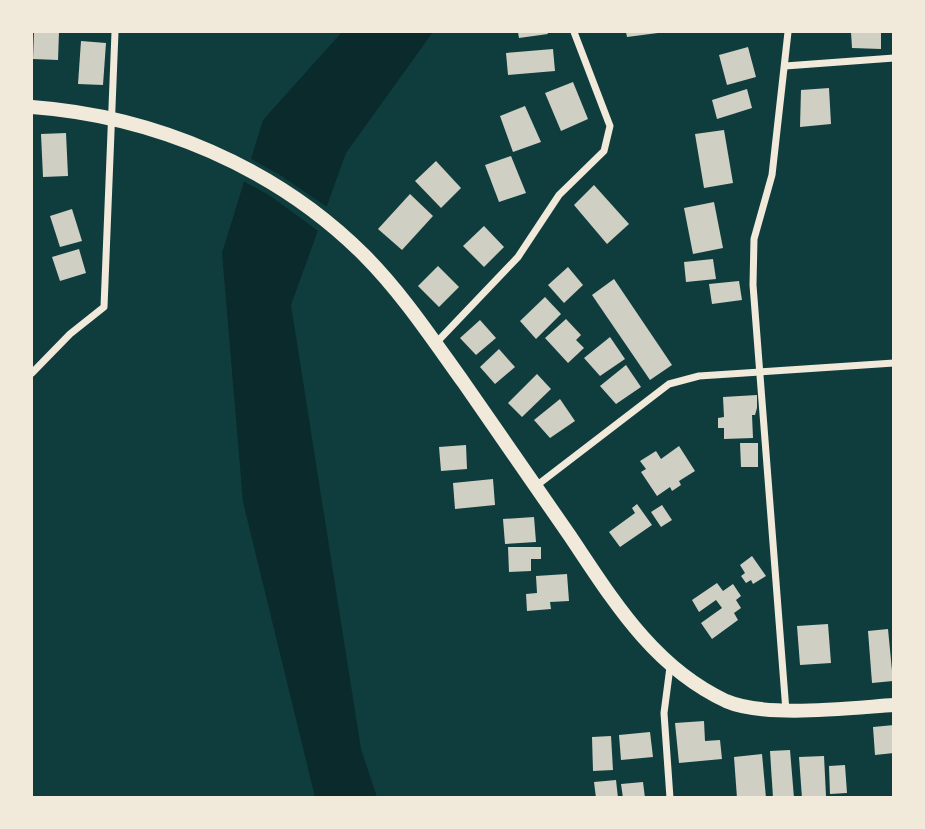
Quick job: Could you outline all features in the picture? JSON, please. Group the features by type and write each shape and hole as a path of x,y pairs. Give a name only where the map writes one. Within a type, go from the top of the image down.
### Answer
{"main road":[{"path":"32,107 112,117 165,132 211,151 300,203 363,254 436,343 629,623 670,667 728,702 786,711 894,705"}],"street":[{"path":"32,373 70,334 104,307 115,32"},
{"path":"436,343 518,257 559,195 604,151 610,126 574,32"},
{"path":"786,711 753,285 754,239 772,175 788,32"},
{"path":"785,66 894,58"},
{"path":"536,486 669,384 699,376 894,363"},
{"path":"670,667 664,713 670,797"}],"water":[{"path":"342,32 433,32 346,153 291,305 361,749 377,797 315,797 243,502 222,253 263,120"}],"pier":[{"path":"248,157 330,209 321,233 269,195 241,180"}],"building":[{"path":"34,32 59,32 58,60 33,59"},
{"path":"518,32 547,32 548,34 519,38"},
{"path":"626,32 657,32 658,33 627,37"},
{"path":"851,32 881,32 881,49 852,48"},
{"path":"81,41 106,43 103,85 78,84"},
{"path":"748,47 756,77 727,85 719,55"},
{"path":"553,49 555,71 508,75 506,53"},
{"path":"573,82 588,119 561,131 545,93"},
{"path":"829,88 831,124 800,127 801,90"},
{"path":"747,89 752,108 717,119 712,100"},
{"path":"525,106 541,142 513,152 500,116"},
{"path":"724,130 733,183 704,188 695,134"},
{"path":"66,133 68,176 43,177 41,134"},
{"path":"511,156 526,193 499,202 485,165"},
{"path":"436,161 461,188 441,208 415,181"},
{"path":"594,185 629,224 607,244 574,205"},
{"path":"410,194 433,216 402,250 378,229"},
{"path":"714,202 723,248 693,254 684,208"},
{"path":"72,209 82,241 60,247 50,216"},
{"path":"484,226 504,247 484,267 463,246"},
{"path":"79,249 86,273 60,281 52,257"},
{"path":"713,259 716,279 686,282 684,262"},
{"path":"438,266 459,287 439,307 418,286"},
{"path":"568,267 583,285 564,303 548,285"},
{"path":"614,279 672,365 650,380 592,295"},
{"path":"739,281 742,300 712,304 709,284"},
{"path":"545,297 561,314 536,339 520,321"},
{"path":"566,319 581,335 576,340 584,348 568,363 545,338"},
{"path":"480,320 496,338 476,355 460,338"},
{"path":"610,337 625,359 600,376 584,358"},
{"path":"499,349 515,367 495,384 480,367"},
{"path":"626,365 641,387 616,404 600,386"},
{"path":"537,374 551,389 522,417 508,403"},
{"path":"757,395 757,408 755,415 752,415 753,438 724,439 724,428 718,428 718,418 724,417 723,397"},
{"path":"560,399 575,421 550,438 534,420"},
{"path":"740,443 758,443 758,467 741,467"},
{"path":"466,445 467,469 441,471 439,447"},
{"path":"679,446 695,471 679,481 681,485 672,491 670,487 657,496 641,472 646,469 640,461 656,451 661,459"},
{"path":"493,479 495,505 455,509 453,483"},
{"path":"637,504 652,525 620,547 609,532 635,513 632,508"},
{"path":"662,505 672,520 661,527 651,512"},
{"path":"534,517 536,542 505,544 503,519"},
{"path":"508,547 541,547 541,559 531,559 531,571 509,572"},
{"path":"752,556 766,576 753,584 751,580 746,583 741,576 745,573 740,565"},
{"path":"567,574 569,601 550,602 551,609 527,611 526,594 537,593 536,576"},
{"path":"717,583 723,591 733,584 741,596 736,600 741,608 734,613 738,620 712,639 701,623 722,608 716,600 699,612 692,600"},
{"path":"828,624 831,663 800,665 797,626"},
{"path":"888,629 893,681 872,683 868,631"},
{"path":"704,721 705,741 720,740 722,759 679,763 675,723"},
{"path":"894,725 894,753 875,755 873,727"},
{"path":"650,732 653,757 621,760 619,735"},
{"path":"611,736 613,770 593,771 592,737"},
{"path":"790,750 794,798 773,798 770,751"},
{"path":"762,754 766,798 737,798 734,757"},
{"path":"824,756 826,796 802,798 799,757"},
{"path":"845,765 847,793 830,794 829,766"},
{"path":"616,780 618,798 596,798 594,782"},
{"path":"643,782 645,798 623,798 621,784"}]}
